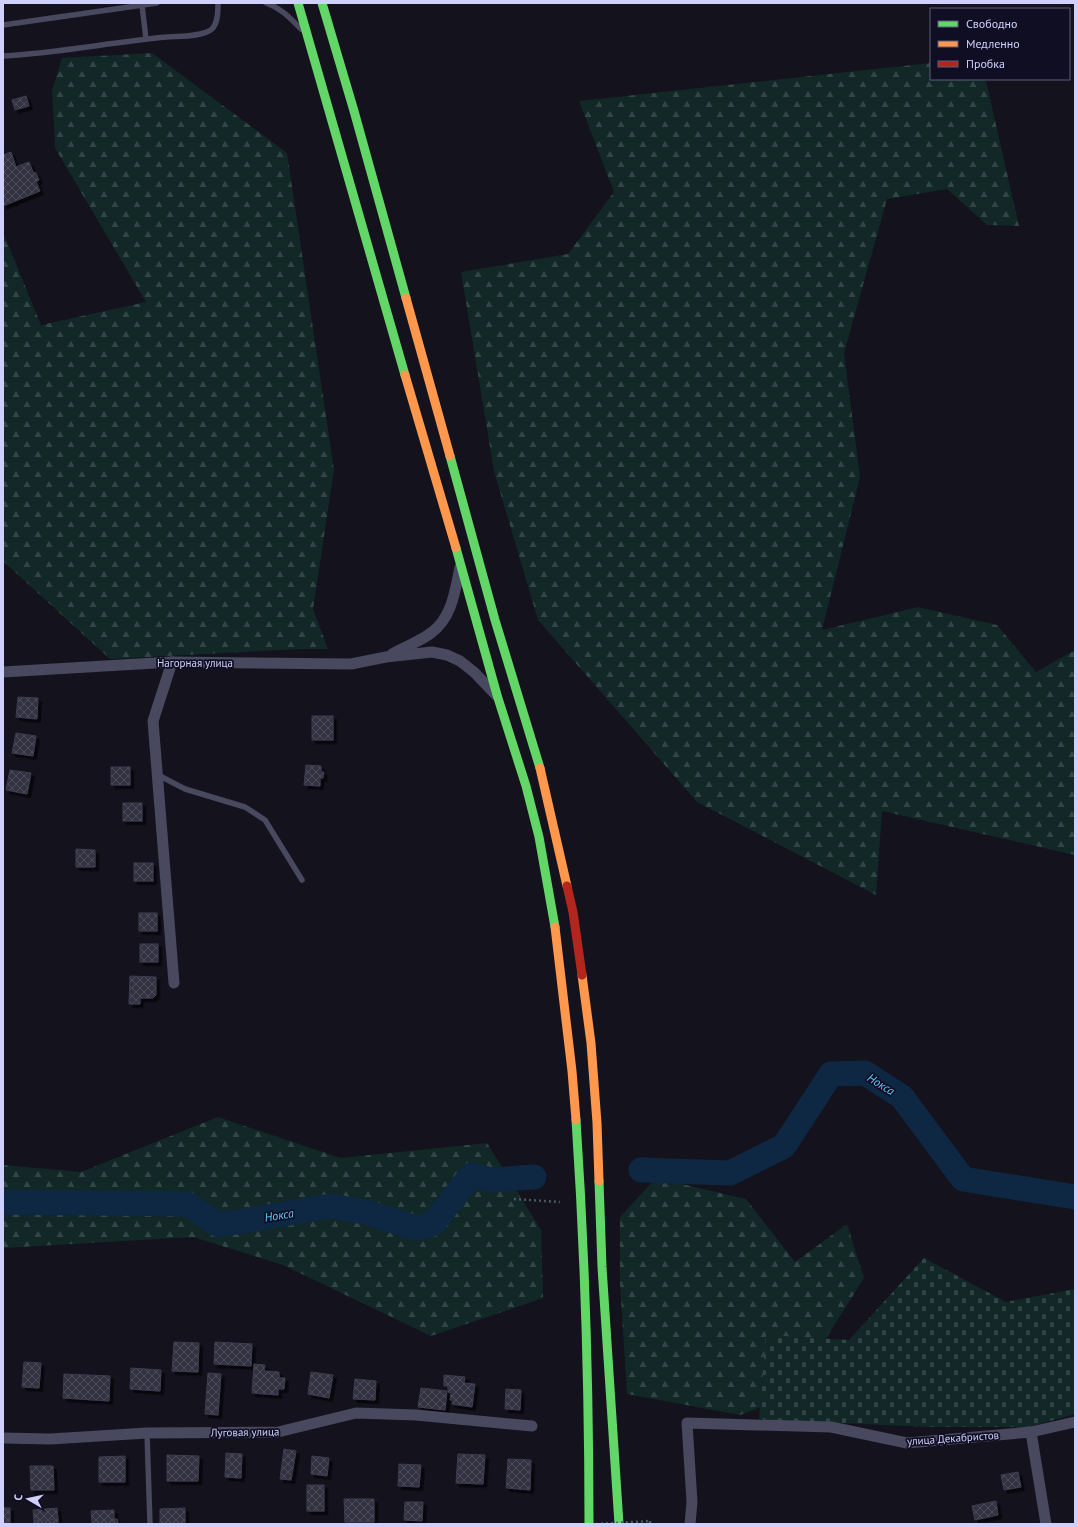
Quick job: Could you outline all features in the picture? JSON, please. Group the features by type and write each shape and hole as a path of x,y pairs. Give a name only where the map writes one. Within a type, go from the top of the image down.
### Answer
{"main road":[{"path":"298,3 461,564 497,695 526,786 539,837 555,929 572,1072 580,1180 589,1426 589,1524"},
{"path":"322,3 365,149 493,613 542,773 573,912 591,1050 597,1124 602,1267 619,1524"}],"street":[{"path":"386,657 430,633 442,622 451,605 461,564"},
{"path":"386,657 432,652 447,655 460,661 474,672 497,695"},
{"name":"Нагорная улица","path":"3,672 172,662 351,664 386,657"},
{"path":"172,662 154,721 174,983"},
{"name":"Луговая улица","path":"3,1438 50,1438 147,1433 278,1432 356,1413 416,1415 532,1426"},
{"name":"улица Декабристов","path":"690,1524 692,1502 687,1423 831,1426 907,1443 1031,1432 1075,1422"},
{"path":"1031,1432 1046,1524"}],"lane":[{"path":"118,3 120,9"},
{"path":"3,25 157,3"},
{"path":"3,56 35,54 146,39 201,34 212,29 217,18 218,3"},
{"path":"266,3 276,6 308,36"},
{"path":"142,6 146,39"},
{"path":"158,775 185,789 245,807 265,820 302,880"},
{"path":"147,1433 150,1524"}],"path":[{"path":"514,1199 560,1202"},
{"path":"596,1524 650,1523"}],"green space":[{"path":"152,53 287,153 334,470 313,609 328,649 301,649 110,659 3,561 3,232 41,325 146,302 55,148 52,91 62,58"},
{"path":"930,63 930,80 986,81 1019,226 987,225 947,189 887,199 844,353 860,477 822,630 918,607 997,625 1036,672 1075,650 1075,855 882,811 876,895 697,802 538,620 494,471 461,272 568,254 614,192 579,101"},
{"path":"218,1117 341,1158 487,1143 541,1230 543,1298 431,1336 283,1265 193,1237 3,1248 3,1165 81,1172"},
{"path":"656,1178 746,1199 795,1262 847,1224 864,1278 813,1359 807,1390 740,1415 627,1394 620,1283 620,1217"},
{"path":"924,1258 1006,1302 1075,1289 1075,1414 1029,1427 927,1427 759,1419 766,1335 849,1340"}],"building":[{"path":"26,96 29,106 15,110 12,100"},
{"path":"11,152 16,167 29,162 33,172 36,173 39,180 36,182 40,191 3,206 3,155"},
{"path":"18,697 38,698 37,719 16,717"},
{"path":"312,716 333,716 333,740 312,740"},
{"path":"16,733 36,736 33,756 12,753"},
{"path":"306,765 321,766 321,772 324,772 323,778 320,778 320,786 304,785"},
{"path":"111,767 130,767 130,785 111,785"},
{"path":"10,770 31,773 27,794 6,790"},
{"path":"123,803 142,803 142,821 123,821"},
{"path":"76,849 95,850 95,867 76,867"},
{"path":"134,863 153,863 153,881 134,881"},
{"path":"139,913 157,913 157,931 139,931"},
{"path":"140,944 158,944 158,962 140,962"},
{"path":"130,976 156,977 156,995 153,998 140,998 140,1004 129,1004"},
{"path":"174,1342 199,1343 198,1372 172,1371"},
{"path":"215,1342 252,1344 251,1366 214,1364"},
{"path":"24,1362 41,1363 39,1388 22,1387"},
{"path":"254,1364 265,1365 264,1371 279,1372 279,1378 285,1378 284,1389 278,1389 278,1395 252,1393"},
{"path":"131,1368 161,1370 160,1391 130,1389"},
{"path":"311,1372 333,1375 329,1398 308,1394"},
{"path":"208,1373 221,1374 218,1415 205,1414"},
{"path":"64,1374 110,1376 109,1401 63,1398"},
{"path":"444,1375 465,1377 464,1383 475,1384 472,1407 452,1404 453,1400 450,1400 451,1393 448,1392 448,1386 444,1386"},
{"path":"355,1379 376,1381 375,1400 353,1399"},
{"path":"421,1388 447,1391 445,1410 418,1407"},
{"path":"506,1389 521,1390 520,1410 505,1409"},
{"path":"284,1449 296,1451 291,1480 280,1479"},
{"path":"226,1453 242,1454 241,1478 225,1477"},
{"path":"458,1454 485,1455 483,1484 456,1483"},
{"path":"167,1455 199,1456 198,1481 167,1481"},
{"path":"125,1456 125,1482 99,1482 99,1457"},
{"path":"312,1456 329,1458 327,1476 311,1474"},
{"path":"508,1459 531,1460 530,1490 506,1488"},
{"path":"399,1464 421,1465 419,1487 398,1486"},
{"path":"30,1466 42,1466 42,1490 31,1490"},
{"path":"42,1466 53,1466 54,1490 42,1490"},
{"path":"1018,1472 1021,1487 1004,1490 1001,1475"},
{"path":"307,1485 324,1485 324,1511 307,1511"},
{"path":"344,1499 374,1499 374,1522 345,1522"},
{"path":"996,1501 998,1515 975,1520 972,1506"},
{"path":"405,1502 423,1502 422,1521 404,1520"},
{"path":"3,1508 10,1508 10,1524 3,1524"},
{"path":"57,1508 58,1519 34,1521 33,1510"},
{"path":"185,1508 185,1524 160,1524 160,1509"},
{"path":"114,1510 114,1519 117,1519 118,1524 92,1524 91,1511"},
{"path":"58,1519 58,1524 34,1524 34,1521"}],"waterway":[{"name":"Нокса","path":"641,1170 730,1173 784,1146 831,1074 865,1073 902,1097 963,1179 1075,1197"},
{"name":"Нокса","path":"3,1202 187,1204 219,1225 331,1206 370,1213 416,1228 433,1224 471,1175 491,1180 534,1177"}],"traffic: fast":[{"path":"298,3 405,375"},
{"path":"322,3 406,298"},
{"path":"450,456 495,620 540,768"},
{"path":"456,548 497,695 526,786 539,837 555,927"},
{"path":"576,1120 586,1322 589,1524"},
{"path":"599,1181 602,1267 619,1524"}],"traffic: slow":[{"path":"406,298 450,456"},
{"path":"405,375 456,548"},
{"path":"540,768 567,886"},
{"path":"555,927 572,1071 576,1120"},
{"path":"582,975 591,1043 597,1123 599,1181"}],"traffic: jam":[{"path":"567,886 573,912 582,975"}]}
